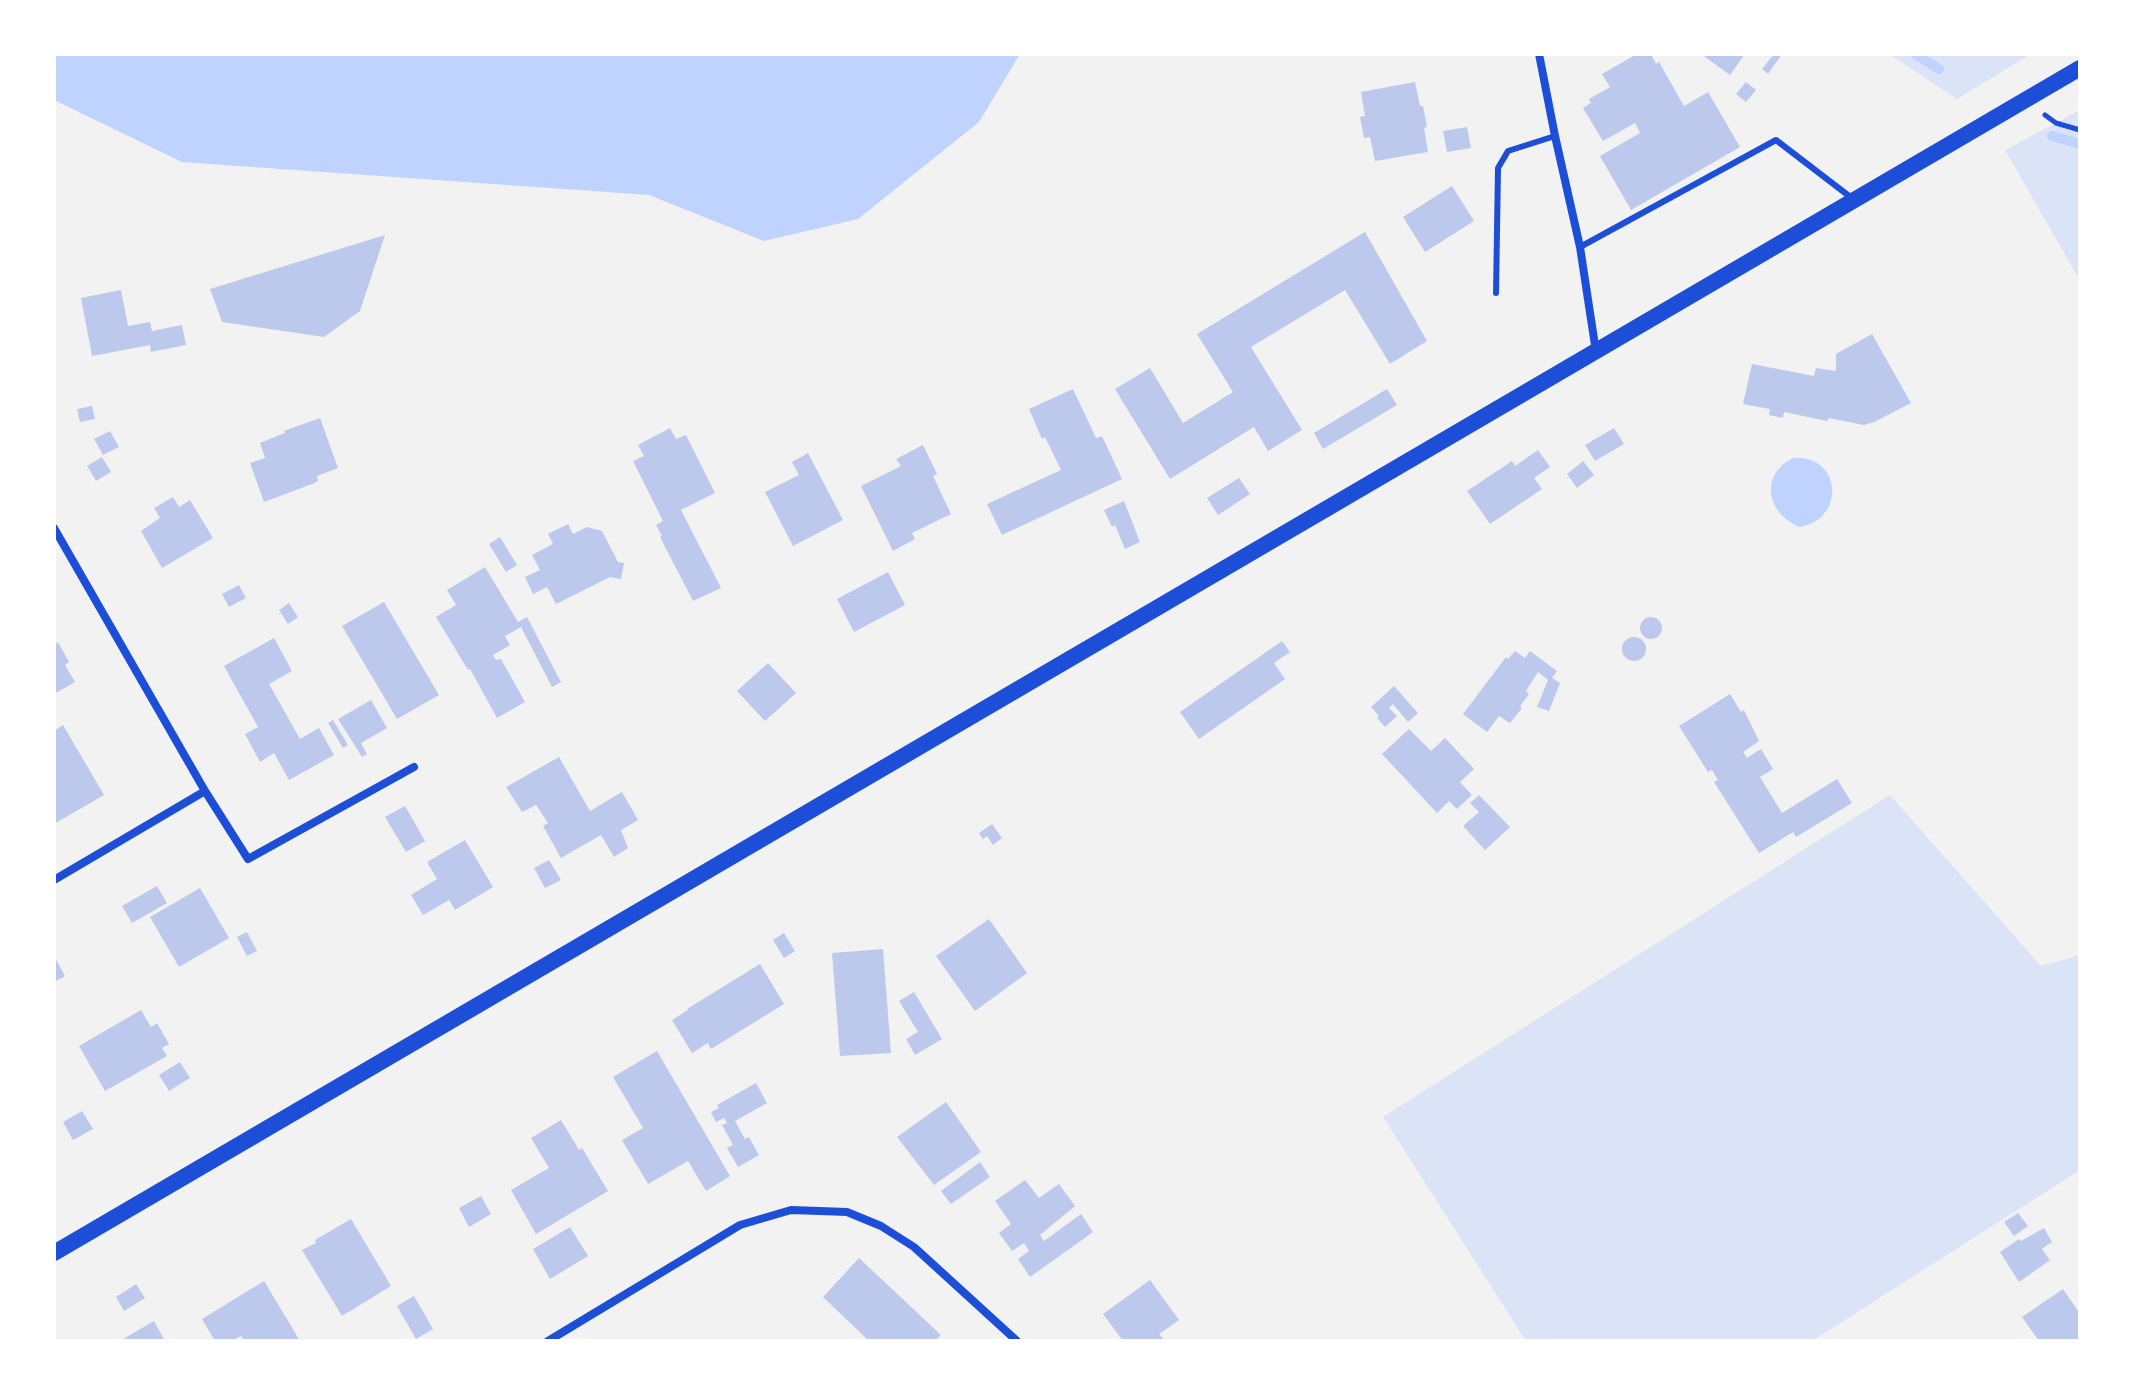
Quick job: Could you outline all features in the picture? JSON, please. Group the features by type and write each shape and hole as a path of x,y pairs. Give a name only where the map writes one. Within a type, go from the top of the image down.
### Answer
{"main road":[{"path":"54,1253 2080,68"}],"street":[{"path":"1539,54 1580,247 1596,353"},
{"path":"54,528 205,791 248,859 414,767"},
{"path":"54,880 205,791"},
{"path":"548,1341 740,1225 791,1210 847,1212 881,1226 914,1247 1017,1341"}],"lane":[{"path":"1496,293 1498,168 1508,151 1555,136"},
{"path":"1580,247 1776,140 1856,201"}],"shaded area":[{"path":"1889,54 2031,54 1957,99"},
{"path":"2080,110 2080,281 2005,150"},
{"path":"1890,795 2041,966 2080,955 2080,1170 1812,1341 1526,1341 1383,1117"}],"water":[{"path":"54,54 1020,54 979,122 858,219 764,241 649,195 182,162 54,100"},
{"path":"1793,458 1809,459 1821,466 1829,476 1832,488 1831,501 1825,512 1815,522 1800,527 1780,513 1771,494 1775,474"}],"building":[{"path":"1637,54 1651,54 1656,64 1659,62 1684,106 1708,92 1740,147 1631,210 1600,156 1640,133 1635,123 1603,141 1583,108 1591,103 1589,99 1610,87 1602,74"},
{"path":"1701,54 1745,54 1730,75"},
{"path":"1774,54 1782,54 1768,74 1762,69"},
{"path":"1415,82 1427,127 1424,128 1428,152 1375,161 1370,137 1364,138 1360,117 1365,116 1361,92"},
{"path":"1746,82 1756,90 1746,102 1736,94"},
{"path":"1467,127 1471,148 1447,152 1443,131"},
{"path":"1452,186 1474,221 1425,252 1403,217"},
{"path":"1365,232 1427,341 1390,364 1345,290 1251,347 1302,430 1268,451 1254,427 1170,479 1115,389 1150,368 1183,423 1233,392 1197,334"},
{"path":"385,235 360,311 324,337 222,322 210,289"},
{"path":"121,290 128,326 150,322 152,331 182,325 186,345 151,352 150,345 92,356 81,298"},
{"path":"1872,334 1911,403 1864,425 1784,412 1783,418 1769,415 1770,409 1743,404 1752,364 1814,376 1816,368 1836,371 1836,354"},
{"path":"1073,389 1096,438 1102,436 1122,479 1002,535 987,504 1061,470 1045,437 1042,439 1029,409"},
{"path":"1387,389 1397,405 1323,449 1314,433"},
{"path":"92,406 95,419 80,422 77,409"},
{"path":"320,418 338,468 317,476 318,481 312,484 264,502 250,463 265,458 260,443"},
{"path":"670,428 676,439 686,435 715,493 681,510 721,588 693,601 660,537 656,525 663,521 633,461 644,456 638,445"},
{"path":"1614,428 1624,444 1595,461 1585,445"},
{"path":"110,431 119,447 103,455 94,439"},
{"path":"923,445 951,514 912,533 915,539 893,551 861,486 901,466 896,459"},
{"path":"1538,450 1550,467 1534,478 1542,489 1490,524 1467,491 1512,461 1515,466"},
{"path":"808,453 843,520 793,546 765,492 799,475 792,462"},
{"path":"102,457 111,472 96,481 87,466"},
{"path":"1583,461 1594,475 1577,488 1567,474"},
{"path":"1239,478 1250,494 1218,515 1207,498"},
{"path":"173,497 179,507 190,500 213,538 162,568 141,531 160,518 154,508"},
{"path":"1124,501 1140,542 1125,549 1115,525 1112,527 1104,510"},
{"path":"568,524 573,534 587,527 602,531 618,562 624,563 621,579 610,577 556,604 547,587 533,594 525,577 540,570 532,555 553,544 548,534"},
{"path":"500,537 517,565 506,572 489,544"},
{"path":"485,567 518,622 527,617 561,682 552,687 521,627 505,636 510,645 493,655 496,660 501,659 525,702 497,718 436,617 456,605 447,590"},
{"path":"888,572 905,605 854,632 837,599"},
{"path":"239,585 246,598 229,607 222,594"},
{"path":"384,602 439,695 397,719 342,626"},
{"path":"289,603 298,617 288,624 279,610"},
{"path":"1651,617 1659,620 1662,628 1659,636 1651,639 1643,636 1640,628 1643,620"},
{"path":"1634,637 1642,641 1646,649 1642,657 1634,661 1626,657 1622,649 1626,641"},
{"path":"274,638 292,671 269,684 300,739 319,728 334,755 289,780 274,753 260,762 245,734 258,727 224,666"},
{"path":"1282,641 1290,652 1274,663 1285,679 1199,739 1180,712"},
{"path":"58,642 69,662 65,665 75,682 54,694 54,645"},
{"path":"1515,651 1525,658 1530,651 1557,671 1552,678 1560,683 1549,711 1537,707 1548,680 1538,672 1526,691 1529,694 1520,706 1522,708 1510,723 1499,716 1487,732 1463,714 1506,657 1508,659"},
{"path":"768,663 796,693 765,721 737,691"},
{"path":"1394,686 1418,713 1408,722 1393,704 1389,708 1397,716 1385,727 1371,707"},
{"path":"1730,694 1741,712 1744,710 1759,741 1743,752 1747,758 1761,749 1773,769 1760,777 1782,813 1837,779 1852,803 1796,837 1793,832 1759,853 1714,782 1718,780 1712,770 1708,772 1679,726"},
{"path":"371,700 387,728 361,743 367,754 362,757 338,719"},
{"path":"333,720 348,745 343,748 328,723"},
{"path":"63,725 104,795 54,824 54,731"},
{"path":"1409,729 1431,751 1445,738 1474,769 1460,782 1472,795 1457,809 1449,801 1437,813 1382,754"},
{"path":"559,757 590,811 622,792 638,820 621,830 628,848 614,857 601,835 561,858 543,826 548,823 536,805 522,812 506,787"},
{"path":"1479,795 1510,827 1485,850 1463,826 1479,812 1470,803"},
{"path":"405,806 425,841 406,852 385,817"},
{"path":"992,824 1002,838 993,845 987,836 983,839 979,833"},
{"path":"465,840 493,887 455,910 449,900 423,915 411,895 437,879 427,862"},
{"path":"549,860 561,880 545,888 534,868"},
{"path":"157,886 167,903 132,923 122,906"},
{"path":"200,888 229,938 179,967 150,917"},
{"path":"989,919 1027,973 975,1011 936,956"},
{"path":"247,932 257,951 247,956 237,937"},
{"path":"784,933 795,951 784,958 773,940"},
{"path":"883,949 891,1053 840,1056 832,953"},
{"path":"54,956 65,976 54,982"},
{"path":"760,964 784,1004 711,1049 708,1043 692,1053 672,1020"},
{"path":"914,992 942,1039 915,1055 906,1039 918,1032 899,1001"},
{"path":"141,1010 151,1027 157,1023 169,1044 162,1048 167,1056 105,1091 79,1046"},
{"path":"657,1051 730,1176 706,1191 688,1161 648,1184 622,1140 643,1128 613,1077"},
{"path":"180,1062 190,1078 169,1091 159,1075"},
{"path":"756,1083 767,1103 735,1121 759,1155 738,1167 727,1148 733,1145 722,1125 727,1123 724,1118 716,1122 711,1112 719,1108 717,1105"},
{"path":"946,1102 981,1152 934,1185 897,1137"},
{"path":"82,1111 93,1129 73,1140 63,1122"},
{"path":"561,1120 608,1191 536,1234 511,1190 549,1168 531,1138"},
{"path":"980,1162 990,1177 951,1204 941,1191"},
{"path":"1025,1180 1039,1198 1059,1184 1075,1206 1040,1235 1044,1241 1081,1214 1093,1232 1030,1277 1018,1259 1029,1251 1024,1243 1012,1251 999,1233 1011,1224 995,1201"},
{"path":"481,1196 491,1214 469,1227 459,1208"},
{"path":"2018,1213 2028,1226 2014,1236 2004,1222"},
{"path":"351,1219 391,1286 342,1316 302,1250"},
{"path":"570,1227 588,1256 550,1279 533,1249"},
{"path":"2044,1228 2052,1242 2042,1249 2050,1260 2019,1282 2000,1252"},
{"path":"859,1258 941,1335 935,1341 864,1341 866,1338 823,1297"},
{"path":"1150,1280 1179,1320 1159,1334 1165,1341 1123,1341 1103,1314"},
{"path":"264,1281 300,1341 244,1341 241,1336 232,1341 215,1341 202,1319"},
{"path":"136,1284 145,1298 124,1311 116,1297"},
{"path":"2063,1289 2080,1314 2080,1341 2039,1341 2022,1317"},
{"path":"414,1296 433,1329 416,1339 397,1306"},
{"path":"154,1321 165,1341 120,1341"}],"waterway":[{"path":"1915,54 1939,69"},
{"path":"2052,136 2080,144"}]}
